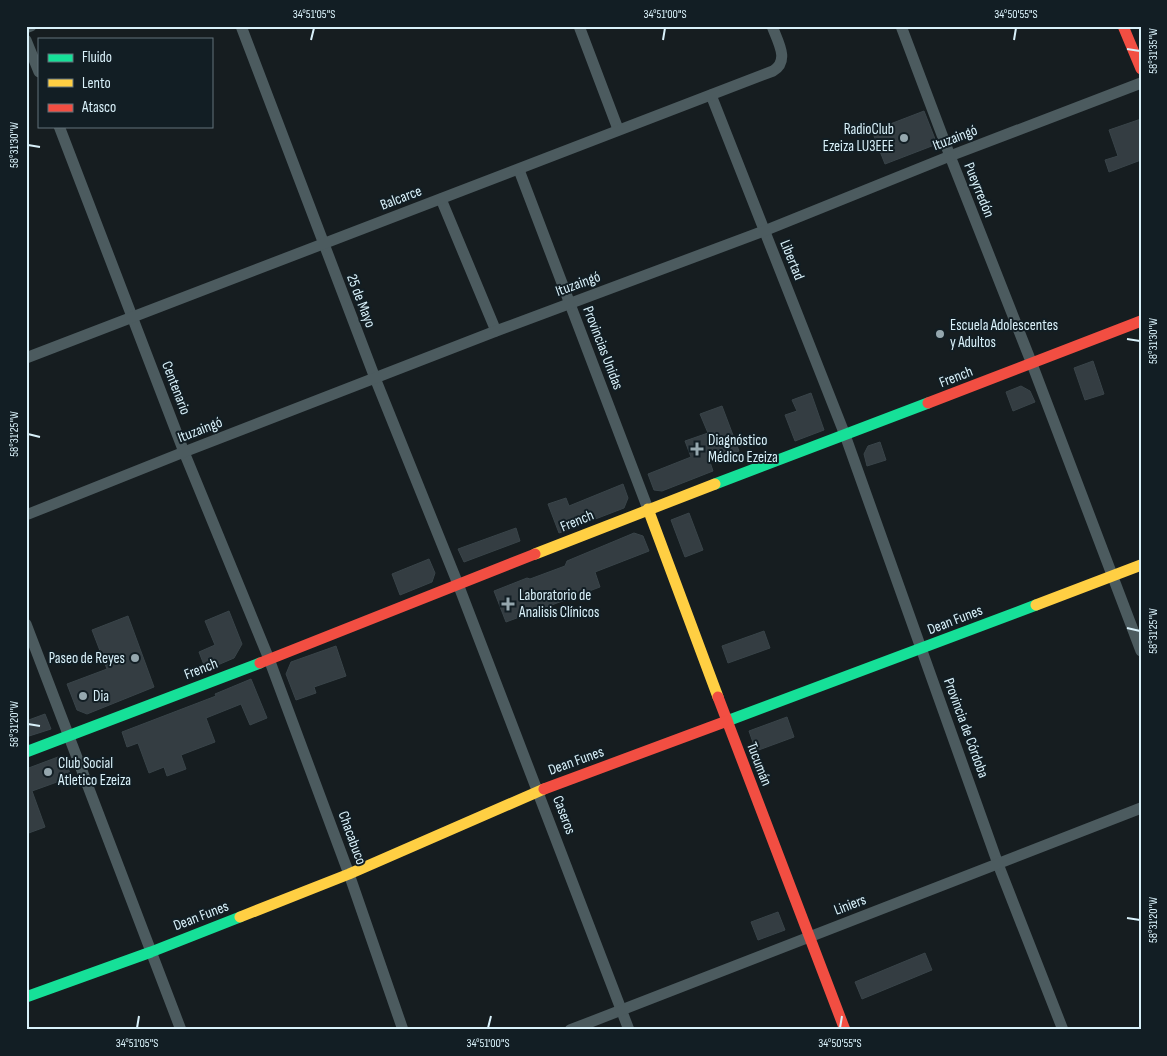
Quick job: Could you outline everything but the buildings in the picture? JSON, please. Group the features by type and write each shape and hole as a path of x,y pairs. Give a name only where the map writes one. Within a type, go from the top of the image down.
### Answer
{"street":[{"path":"26,28 31,26"},
{"name":"25 de Mayo","path":"241,26 375,378 458,584"},
{"path":"579,26 618,129"},
{"name":"Balcarce","path":"26,358 773,71 779,68 782,62 781,52 772,26"},
{"name":"Pueyrredón","path":"901,26 1141,651"},
{"path":"1123,26 1141,69"},
{"path":"26,40 38,70"},
{"name":"Ituzaingó","path":"26,515 496,331 764,232 950,156 1141,83"},
{"name":"Libertad","path":"711,95 845,435"},
{"name":"Centenario","path":"60,128 184,452 269,659"},
{"name":"Provincias Unidas","path":"519,170 648,509"},
{"path":"441,199 496,331"},
{"name":"French","path":"26,752 269,659 648,509 1141,321"},
{"name":"Provincia de Córdoba","path":"845,435 998,864 1063,1030"},
{"name":"Tucumán","path":"648,509 845,1030"},
{"name":"Dean Funes","path":"26,997 151,952 349,874 538,791 922,649 1141,565"},
{"name":"Caseros","path":"458,584 629,1030"},
{"path":"26,624 181,1030"},
{"name":"Chacabuco","path":"269,659 349,874 403,1030"},
{"name":"Liniers","path":"570,1030 1141,808"}],"traffic: fast":[{"path":"715,484 928,403"},
{"path":"727,721 1036,605"},
{"path":"26,752 260,663"},
{"path":"26,997 151,952 240,917"}],"traffic: slow":[{"path":"535,554 715,484"},
{"path":"648,509 718,697"},
{"path":"1036,605 1141,565"},
{"path":"240,917 349,874 544,789"}],"traffic: jam":[{"path":"1123,26 1141,69"},
{"path":"928,403 1141,321"},
{"path":"260,663 535,554"},
{"path":"718,697 845,1030"},
{"path":"544,789 727,721"}],"place":[{"name":"RadioClub Ezeiza LU3EEE","path":"904,138"},
{"name":"Escuela Adolescentes y Adultos","path":"940,334"},
{"name":"Diagnóstico Médico Ezeiza","path":"697,449"},
{"name":"Laboratorio de Analisis Clínicos","path":"508,604"},
{"name":"Paseo de Reyes","path":"135,658"},
{"name":"Dia","path":"83,696"},
{"name":"Club Social Atletico Ezeiza","path":"48,772"}]}
